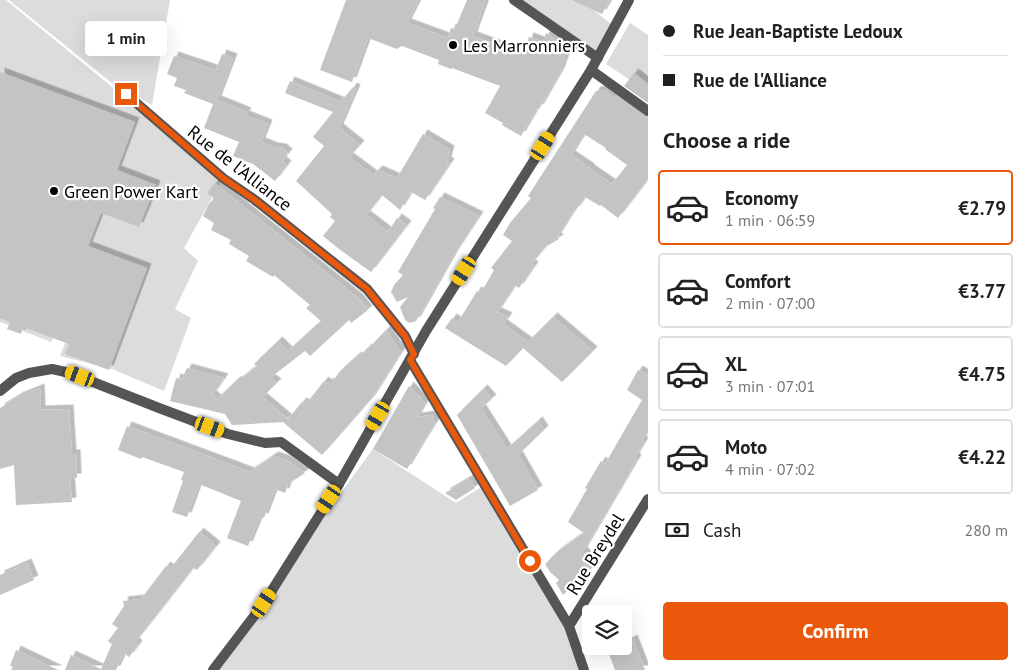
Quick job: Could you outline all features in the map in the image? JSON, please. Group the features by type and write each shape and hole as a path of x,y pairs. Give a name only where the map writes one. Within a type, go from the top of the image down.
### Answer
{"street":[{"path":"514,0 598,58"},
{"path":"213,670 264,603 339,484 426,331 591,70 630,0"},
{"path":"591,70 648,110"},
{"name":"Rue de l'Alliance","path":"126,94 223,178 255,200 367,289 405,336 412,357 570,626 584,670"},
{"path":"0,391 16,378 29,372 52,369 70,372 228,434 265,443 281,442 339,484"},
{"name":"Rue Breydel","path":"570,626 648,499"}],"shaded area":[{"path":"0,0 6,0 223,178 184,248 198,261 175,309 191,318 164,391 112,369 60,356 65,343 56,334 51,342 0,322"},
{"path":"9,0 170,0 152,105 113,84"},
{"path":"515,0 581,0 615,27 598,58"},
{"path":"630,23 648,35 648,92 606,64"},
{"path":"373,449 456,503 481,487 569,626 584,670 211,670"}],"building":[{"path":"346,0 419,0 407,23 448,38 451,28 455,29 467,0 486,0 473,36 525,55 524,52 529,37 543,42 546,33 558,41 561,48 568,50 560,72 521,136 485,113 500,86 438,64 439,60 402,46 397,49 368,38 352,82 320,70"},
{"path":"572,0 610,0 602,14"},
{"path":"222,54 233,58 217,100 247,112 245,115 268,124 261,142 282,148 288,153 282,161 287,165 275,181 253,164 233,156 239,142 204,128 213,104 184,93 186,90 174,86 177,78 167,74 174,56 216,70"},
{"name":"Green Power Kart","path":"0,72 135,122 117,170 156,185 139,227 101,213 88,246 147,268 109,370 65,354 69,344 23,327 21,334 7,329 10,322 0,318"},
{"path":"634,73 648,84 648,103 624,86"},
{"path":"290,81 341,102 353,87 356,89 339,128 360,145 349,157 373,175 378,170 397,178 423,134 450,150 447,161 450,163 425,200 411,192 400,210 382,195 366,215 388,232 397,218 407,225 371,272 323,236 335,221 330,217 332,214 296,181 324,146 313,137 333,112 285,93"},
{"path":"604,90 614,98 616,96 648,118 648,179 618,218 601,205 585,197 574,210 557,237 559,239 547,245 531,264 534,266 519,288 515,285 497,312 508,317 503,324 528,342 553,317 593,351 562,382 523,348 506,366 445,328 452,318 458,322 477,291 481,293 494,270 491,268 512,241 503,235 510,223 531,198 528,196 596,91","holes":["584,134 606,148 627,165 612,184 571,155"]},
{"path":"215,183 358,298 368,310 351,323 349,320 310,356 305,351 270,378 277,383 262,397 288,419 302,402 306,404 324,381 327,384 329,382 331,384 340,371 357,356 359,358 386,330 401,352 371,399 322,455 285,422 232,425 225,414 170,401 176,378 182,379 187,368 224,378 212,395 217,399 236,381 257,366 254,364 278,341 288,351 321,321 306,308 310,305 274,275 273,277 246,261 249,256 229,244 231,240 211,230 214,223 203,216 214,198 207,193"},
{"path":"440,197 479,216 454,254 416,321 410,323 405,320 400,307 408,297 397,302 391,292 394,285 403,275 398,272 435,209 433,208"},
{"path":"638,370 648,376 648,429 642,440 644,442 635,457 637,459 583,551 592,562 588,572 563,595 556,583 559,580 550,572 545,564 556,553 584,533 568,522 601,461 605,464 642,400 627,390"},
{"path":"409,386 425,403 417,417 432,415 435,423 407,469 373,449"},
{"path":"40,388 41,410 69,409 72,454 76,454 77,478 70,478 72,502 16,505 14,465 0,469 0,408 18,397"},
{"path":"483,389 492,399 481,408 507,449 538,421 544,430 518,455 538,490 510,506 457,415"},
{"path":"127,426 250,472 274,456 286,460 305,473 288,484 285,493 275,489 264,518 260,517 248,546 227,538 241,501 199,484 187,517 172,512 183,481 181,480 184,472 118,450"},
{"path":"469,479 475,488 456,500 445,493"},
{"path":"199,532 216,546 197,570 193,568 135,642 138,645 129,657 124,653 116,670 65,670 71,655 101,669 112,644 108,641 118,628 112,624 124,606 123,601 141,599 166,566 170,569"},
{"path":"27,563 34,580 0,595 0,575"},
{"path":"632,640 645,670 615,670 609,655 632,655"},
{"path":"16,650 58,670 11,670 13,667 10,666"}],"place":[{"name":"Les Marronniers","path":"453,45"},
{"name":"Green Power Kart","path":"54,191"}],"route":[{"path":"126,94 223,178 255,200 367,289 405,336 414,354 410,360 530,561"}]}
